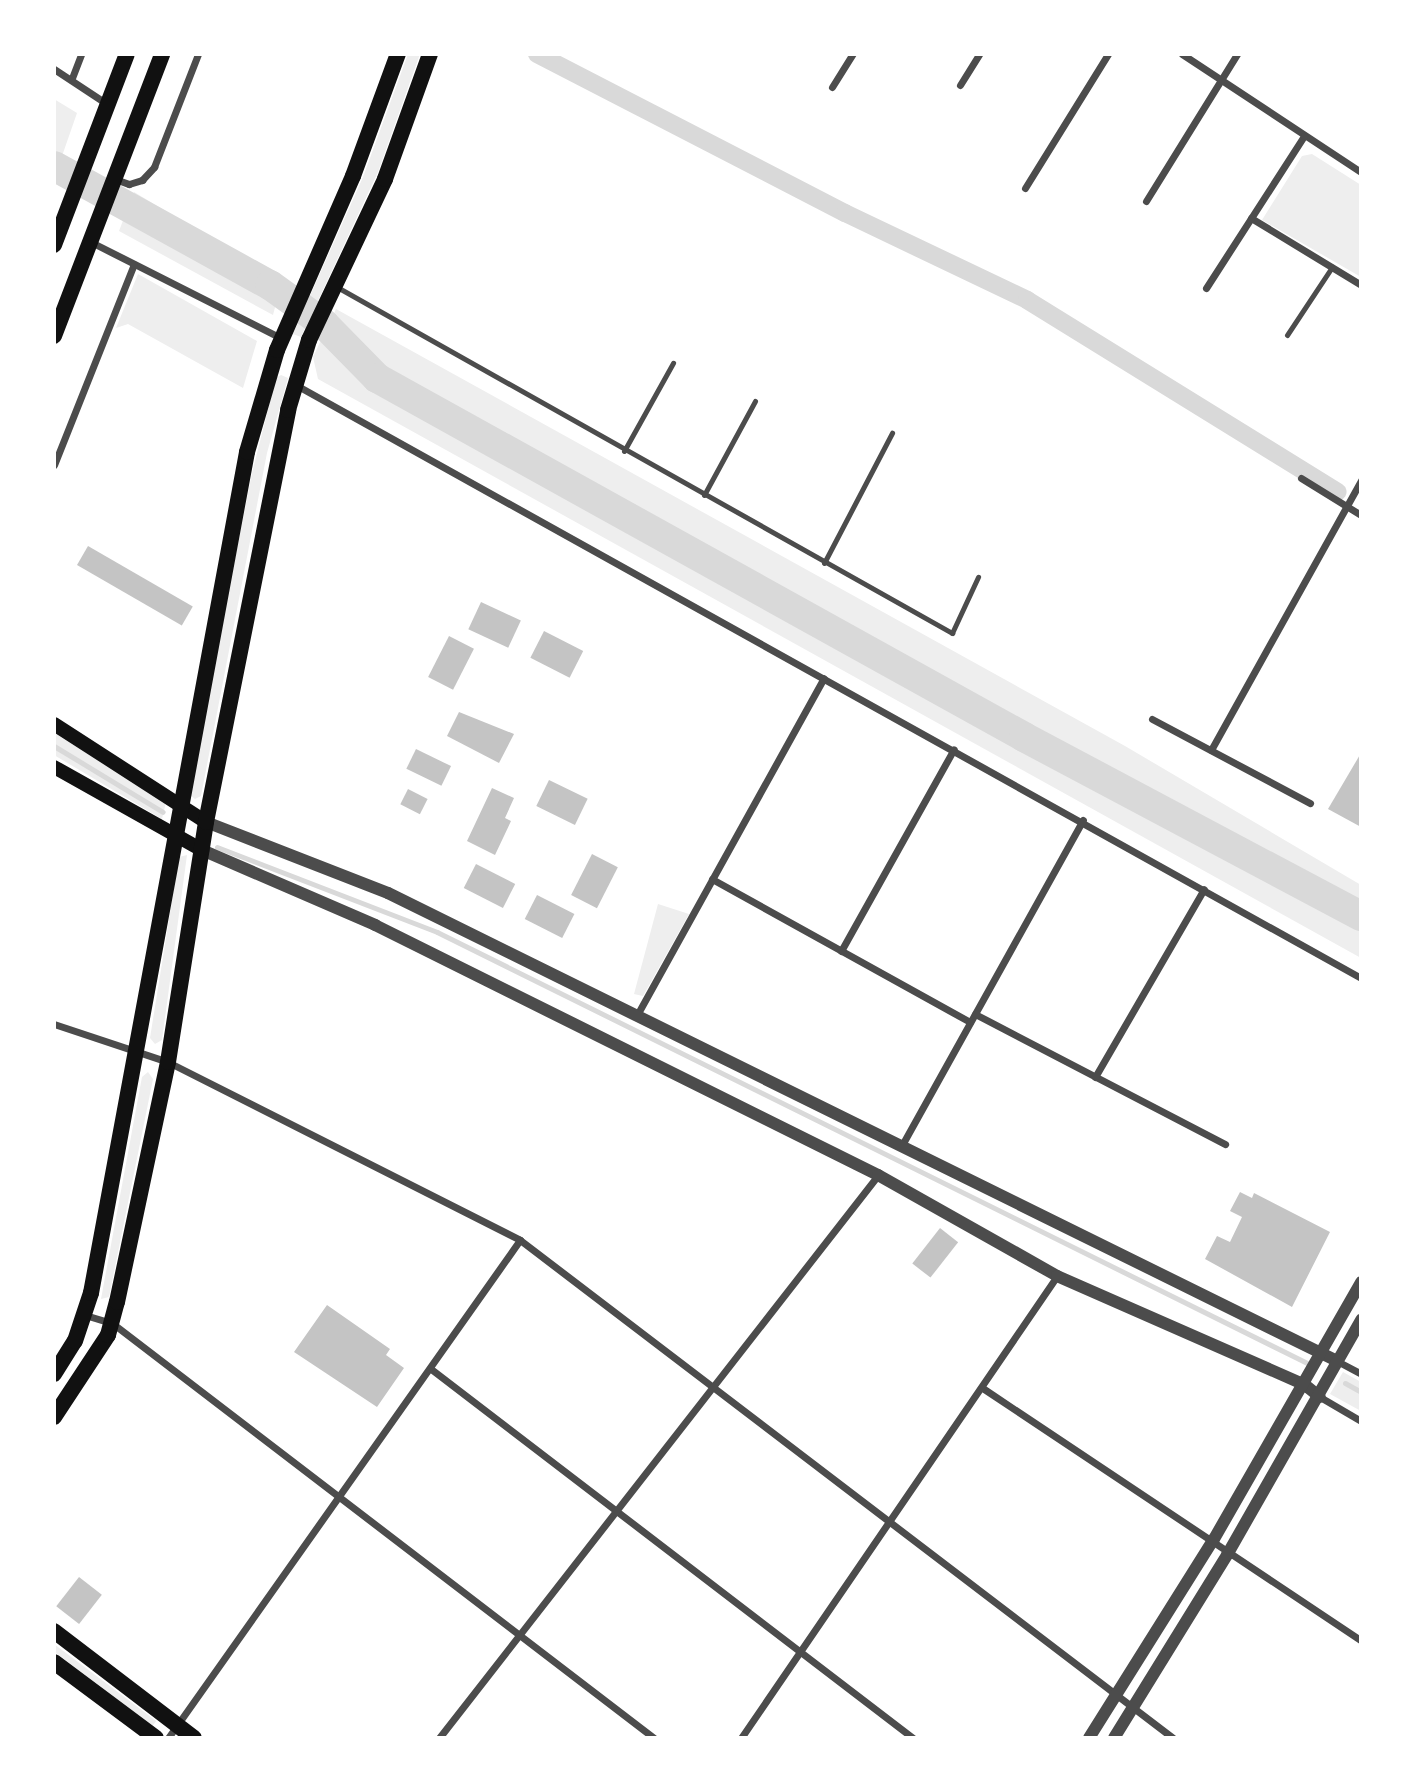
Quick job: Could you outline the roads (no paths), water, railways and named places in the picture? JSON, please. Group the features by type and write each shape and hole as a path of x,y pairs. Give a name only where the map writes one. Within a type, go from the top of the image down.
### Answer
{"main road":[{"path":"54,245 61,210 75,191 127,54"},
{"path":"54,336 162,54"},
{"path":"54,1374 85,1315 138,1050 179,802 247,452 279,345 353,176 398,54"},
{"path":"54,1417 102,1347 112,1323 168,1062 206,822 275,455 302,361 385,179 429,54"},
{"path":"279,345 302,361"},
{"path":"54,724 179,802 206,822"},
{"path":"54,766 173,836 202,850"},
{"path":"54,1631 173,1731 194,1738"},
{"path":"54,1662 156,1738"}],"street":[{"path":"72,78 81,54"},
{"path":"114,182 129,184 142,180 154,167 198,54"},
{"path":"832,87 853,54"},
{"path":"960,85 979,54"},
{"path":"1025,188 1108,54"},
{"path":"1182,54 1361,172"},
{"path":"1146,201 1237,54"},
{"path":"54,69 72,78 107,104"},
{"path":"1206,288 1304,136"},
{"path":"1251,218 1361,285"},
{"path":"91,242 279,345"},
{"path":"54,465 134,264"},
{"path":"295,384 1083,820 1361,978"},
{"path":"1301,478 1361,515"},
{"path":"1211,750 1361,480"},
{"path":"637,1015 824,678"},
{"path":"1152,719 1310,803"},
{"path":"841,951 954,749"},
{"path":"902,1145 1083,820"},
{"path":"206,822 388,893 1361,1374"},
{"path":"202,850 366,920 878,1175 1057,1276 1305,1385 1361,1421"},
{"path":"712,879 841,951 1225,1144"},
{"path":"1095,1077 1204,889"},
{"path":"54,1024 168,1062 520,1240 713,1384 1173,1738"},
{"path":"439,1738 878,1175"},
{"path":"173,1731 341,1498 520,1240"},
{"path":"741,1738 984,1389 1057,1276"},
{"path":"1089,1738 1305,1385 1320,1353 1361,1282"},
{"path":"85,1315 112,1323 654,1738"},
{"path":"1114,1738 1227,1555 1320,1397 1361,1320"},
{"path":"431,1369 913,1738"},
{"path":"984,1389 1213,1539 1227,1555 1361,1640"}],"lane":[{"path":"1287,335 1332,267"},
{"path":"335,285 624,451 952,633 978,577"},
{"path":"624,451 673,363"},
{"path":"704,495 755,401"},
{"path":"824,563 892,433"}],"waterway":[{"path":"537,54 845,213 1027,300 1338,492"},
{"path":"54,166 270,285 324,324 377,378 1024,737 1361,916"},
{"path":"54,746 163,812"},
{"path":"217,847 437,932 1307,1363"},
{"path":"1345,1383 1361,1392"}]}
